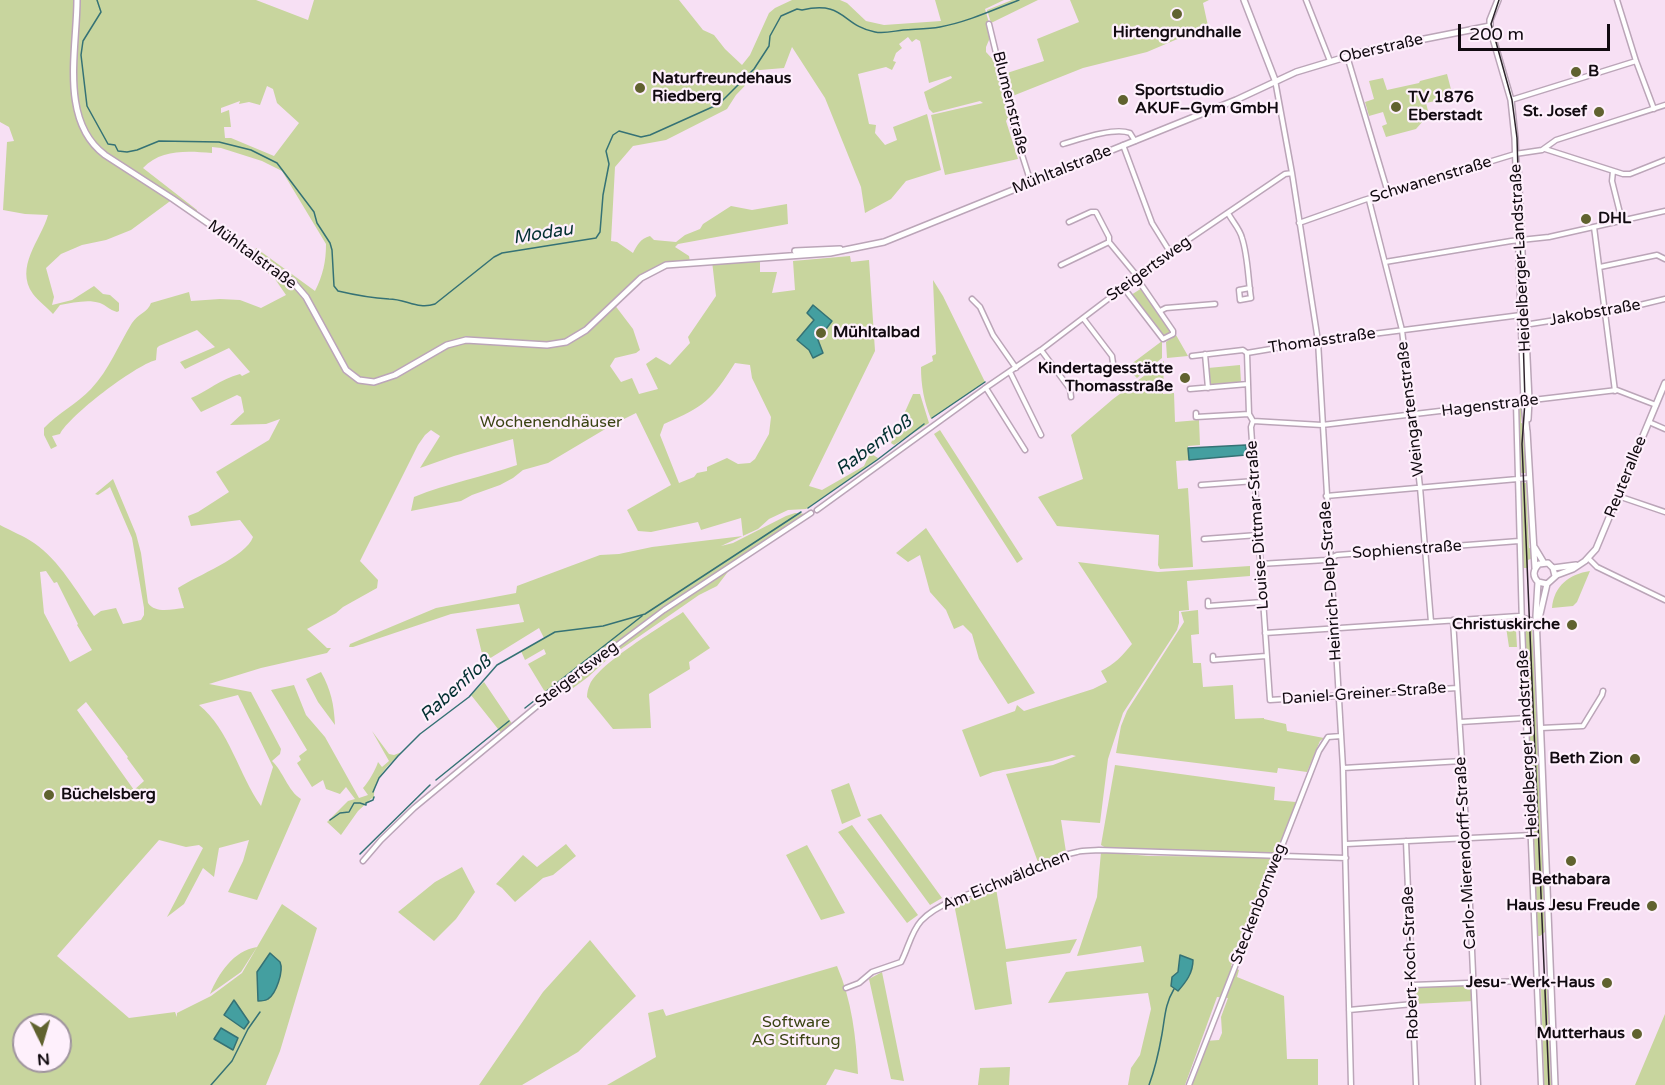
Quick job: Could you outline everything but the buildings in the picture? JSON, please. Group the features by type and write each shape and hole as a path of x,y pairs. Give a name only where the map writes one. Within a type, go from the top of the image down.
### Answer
{"street":[{"name":"Mühltalstraße","path":"77,0 74,70 79,118 87,137 105,155 293,282 306,297 343,366 351,375 363,381 374,382 384,380 447,345 466,340 547,345 566,342 586,330 641,278 666,265 845,250 884,242 1125,148 1135,141 1236,100 1275,80"},
{"path":"1244,0 1275,80"},
{"path":"1306,0 1330,61"},
{"path":"1490,26 1498,0"},
{"path":"1617,0 1654,109"},
{"name":"Blumenstraße","path":"989,24 1016,136 1031,183"},
{"name":"Oberstraße","path":"1275,80 1347,55 1490,26"},
{"name":"Heidelberger Landstraße","path":"1490,26 1510,100 1519,175 1522,315 1531,526 1535,548 1535,568"},
{"path":"1347,55 1388,193"},
{"path":"1510,100 1636,61"},
{"name":"Heinrich-Delp-Straße","path":"1275,80 1318,341 1343,768 1351,1085"},
{"name":"Schwanenstraße","path":"1299,224 1364,200 1516,154 1545,148 1554,141 1665,105"},
{"path":"1063,144 1123,131 1130,133 1135,141"},
{"path":"1125,148 1152,223 1170,252"},
{"path":"1545,148 1623,174 1630,174 1665,160"},
{"path":"1613,171 1612,179 1622,220"},
{"name":"Steigertsweg","path":"817,510 986,387 1041,351 1136,276 1285,174 1292,173"},
{"name":"Weingartenstraße","path":"1369,200 1402,330 1413,416 1431,622"},
{"path":"1385,262 1549,237 1665,211"},
{"path":"1069,222 1096,212 1109,237 1109,242 1136,276 1174,333 1164,340 1123,287"},
{"path":"1228,213 1242,236 1250,288"},
{"path":"1594,226 1615,391"},
{"path":"1061,265 1109,242"},
{"path":"1600,267 1657,255 1665,259"},
{"path":"972,298 981,307 993,335 1016,368"},
{"name":"Jakobstraße","path":"1523,325 1606,312 1665,299"},
{"path":"1160,311 1215,304"},
{"name":"Thomasstraße","path":"1192,356 1243,350 1247,352 1522,315"},
{"path":"1083,318 1112,356 1113,363"},
{"path":"1041,351 1070,389 1071,397"},
{"name":"Louise-Dittmar-Straße","path":"1247,352 1270,700"},
{"path":"1205,354 1208,388"},
{"path":"1010,372 1041,435"},
{"name":"Reuterallee","path":"1555,576 1588,558 1597,546 1665,383"},
{"path":"1190,389 1248,384"},
{"path":"986,387 1025,450"},
{"name":"Hagenstraße","path":"1253,421 1322,425 1615,391 1622,391 1656,405"},
{"name":"Heidelberger Landstraße","path":"1516,403 1521,536 1519,542 1541,1085"},
{"path":"1196,413 1196,417 1250,414"},
{"path":"1649,423 1665,429"},
{"path":"1326,496 1529,478"},
{"path":"1201,485 1255,481"},
{"path":"1618,496 1665,512"},
{"name":"Steigertsweg","path":"363,861 414,808 548,697 664,610 811,513"},
{"path":"1204,539 1258,535"},
{"name":"Sophienstraße","path":"1260,564 1330,558 1337,555 1519,542"},
{"name":"Heidelberger Landstraße","path":"1535,548 1544,562"},
{"path":"1588,558 1597,567 1665,600"},
{"path":"1544,562 1553,568 1555,576 1547,584 1538,582 1534,577 1535,568 1544,562"},
{"name":"Reuterallee","path":"1553,568 1578,565"},
{"name":"Heidelberger Landstraße","path":"1538,582 1536,613 1555,1085"},
{"name":"Heidelberger Landstraße","path":"1538,622 1547,584"},
{"path":"1208,601 1208,606 1263,602"},
{"path":"1265,633 1522,617 1538,622"},
{"name":"Carlo-Mierendorff-Straße","path":"1453,620 1467,838 1478,1085"},
{"path":"1213,656 1213,660 1266,656"},
{"name":"Daniel-Greiner-Straße","path":"1270,700 1457,688"},
{"path":"1541,728 1583,726 1603,691"},
{"path":"1460,722 1526,718"},
{"name":"Steckenbornweg","path":"1189,1085 1319,751 1328,737 1341,736"},
{"path":"1343,768 1462,762"},
{"path":"1346,844 1532,835"},
{"name":"Robert-Koch-Straße","path":"1406,841 1416,1085"},
{"name":"Am Eichwäldchen","path":"846,988 860,983 872,972 901,962 915,930 922,920 935,910 1076,852 1100,850 1346,858"},
{"path":"1412,985 1551,980"},
{"path":"1349,1010 1413,1004"}],"green space":[{"name":"Wochenendhäuser","path":"0,0 256,0 308,20 314,0 679,0 703,30 714,35 742,65 750,55 769,13 792,0 840,0 847,3 866,21 884,25 941,21 935,0 1004,0 985,9 992,33 986,52 998,65 1009,116 1006,121 1018,159 945,175 931,115 983,103 980,101 933,113 929,109 924,92 952,78 951,76 929,83 920,41 916,39 912,42 908,37 899,44 902,48 896,53 893,61 896,62 892,70 886,67 858,74 869,124 876,125 875,133 885,145 897,140 893,127 927,114 941,170 906,181 891,199 865,213 861,187 825,98 792,47 784,68 760,70 736,95 727,109 666,140 633,146 615,167 611,241 617,242 633,253 641,241 650,236 654,240 676,242 685,235 700,229 703,224 731,206 752,210 787,204 788,224 678,244 675,247 689,256 690,262 655,269 614,304 633,329 640,350 615,358 610,366 621,382 632,378 639,394 658,389 646,364 656,357 670,365 690,343 688,337 716,296 712,261 760,257 760,272 777,272 772,293 795,290 793,261 850,256 851,262 869,260 875,351 809,486 822,490 864,466 870,453 878,458 877,460 806,509 788,510 743,536 741,518 701,530 698,522 651,532 638,531 627,510 671,485 636,413 548,463 523,470 500,485 461,501 411,511 414,497 517,465 513,439 420,468 440,436 431,430 418,445 360,561 378,580 377,588 307,629 327,648 331,648 327,653 261,668 209,684 251,692 281,749 280,754 272,761 301,799 257,900 228,892 243,861 249,840 219,848 214,877 203,868 184,904 167,917 203,848 199,845 186,847 159,840 57,956 129,1018 175,1012 177,1017 177,1013 211,996 242,973 282,904 317,928 280,1051 266,1085 0,1085 0,525 30,540 52,558 94,616 101,611 116,608 123,624 141,620 144,608 132,538 110,487 98,495 95,494 113,479 136,534 148,603 160,610 184,608 178,588 231,559 249,544 253,537 240,520 191,526 188,516 229,492 216,472 269,440 280,419 266,424 230,425 244,412 241,397 237,395 201,412 191,398 226,379 250,372 229,348 185,369 180,362 215,347 197,330 159,346 156,360 133,371 89,404 60,434 52,436 57,446 51,449 44,435 44,428 86,394 97,382 132,323 148,309 151,303 189,292 191,301 240,300 261,308 286,295 275,279 253,260 256,248 315,291 324,268 326,244 282,171 262,161 221,148 212,147 212,153 166,154 143,168 197,210 197,216 173,199 131,230 61,254 46,268 54,297 52,305 72,300 94,286 119,303 119,311 114,311 100,303 85,301 60,305 53,314 33,294 26,274 31,254 48,215 3,210 7,142 14,141 9,127 0,122","holes":["267,86 273,89 277,103 299,123 274,156 231,138 225,138 224,127 231,127 229,110 221,113 221,108 240,101 239,104 249,102 260,105","735,363 750,365 752,378 771,417 769,434 755,459 750,463 738,464 727,458 707,467 707,471 697,473 694,477 679,483 660,435 664,424 706,401 720,386","46,571 54,583 57,582 77,625 92,650 70,662 44,613 40,572","238,695 273,767 261,806 226,739 199,705","86,702 144,781 134,790 77,710"]},
{"path":"1012,0 1038,0 991,23 987,10"},
{"path":"1070,0 1209,0 1203,3 1208,26 1147,52 1083,68 1010,97 1004,74 1044,61 1037,39 1079,22"},
{"name":"TV 1876 Eberstadt","path":"1447,74 1453,97 1426,103 1430,119 1423,121 1416,129 1386,137 1382,126 1387,124 1383,112 1369,116 1365,102 1374,99 1369,81 1383,78 1387,90"},
{"path":"933,280 985,382 931,419 923,393 921,367 933,361 932,356 936,354"},
{"path":"1142,288 1171,333 1163,336 1131,295"},
{"path":"1176,335 1188,356 1167,358 1166,342"},
{"path":"1162,341 1162,358 1137,378 1126,368"},
{"path":"1164,361 1163,394 1174,393 1175,422 1199,420 1200,445 1188,446 1189,460 1176,461 1178,489 1188,488 1193,567 1160,569 1158,565 1159,535 1057,526 1038,497 1083,479 1071,435 1113,399"},
{"path":"1240,365 1241,382 1210,385 1208,368"},
{"path":"913,394 920,394 929,423 894,445 891,443"},
{"path":"1518,405 1522,407 1521,423 1524,424 1526,473 1520,473"},
{"path":"940,430 1023,559 1017,563 934,434"},
{"path":"1521,482 1526,483 1529,548 1532,548 1533,558 1528,560 1528,568 1523,568"},
{"path":"795,513 807,514 734,564 717,586 699,595 611,656 565,694 555,691 548,697 528,664 546,654 544,649 525,660 521,651 544,638 539,628 484,662 476,629 524,622 519,604 451,614 349,647 350,644 436,608 516,593 517,586 600,555 619,554 652,547 743,536 721,546 733,543 786,516"},
{"path":"926,528 1035,693 1008,704 979,659 972,634 963,625 954,629 946,610 930,592 920,555 908,562 896,553"},
{"path":"1078,562 1158,572 1250,566 1250,576 1187,581 1189,610 1179,611 1177,630 1123,713 1108,759 1100,823 1061,820 1066,852 1039,865 1006,774 1053,765 1076,756 993,772 980,777 962,730 1015,711 1017,705 1024,711 1093,689 1107,682 1101,671 1110,666 1132,644"},
{"path":"1590,571 1577,602 1573,606 1552,608 1556,593 1564,582 1575,575"},
{"path":"1198,610 1199,634 1191,635 1193,663 1201,663 1203,687 1233,685 1235,719 1264,718 1286,724 1287,731 1324,738 1320,741 1307,772 1278,768 1277,773 1116,753 1121,726 1127,711 1184,622 1181,612"},
{"path":"683,612 710,648 689,662 690,669 649,694 651,728 613,729 587,697 590,684 596,675 618,656"},
{"path":"1505,620 1520,621 1520,628 1516,630 1517,647 1509,647"},
{"path":"1524,621 1532,630 1534,664 1545,932 1540,936 1537,936"},
{"path":"321,672 331,697 335,725 318,702 306,679"},
{"path":"484,682 513,725 502,734 471,695"},
{"path":"294,685 306,715 325,737 359,798 368,795 363,788 378,762 382,767 389,761 372,731 389,754 402,752 379,779 374,799 372,798 358,811 341,835 327,822 348,801 355,799 346,787 340,794 326,789 323,780 312,787 297,763 301,760 299,756 307,750 271,690"},
{"path":"1115,765 1275,787 1274,800 1296,802 1277,854 1106,848 1101,845"},
{"path":"849,783 861,816 842,824 831,790"},
{"path":"881,814 942,898 930,905 867,819"},
{"path":"852,825 918,915 907,923 838,832"},
{"path":"566,844 576,856 553,875 543,878 515,902 496,884 523,855 537,867"},
{"path":"807,845 845,913 821,920 786,855"},
{"path":"1101,852 1149,856 1274,857 1231,966 1239,970 1237,977 1284,996 1287,1059 1318,1059 1318,1085 1190,1085 1205,1041 1219,1040 1222,1033 1221,1017 1228,998 1217,997 1185,1085 1128,1085 1131,1068 1140,1055 1151,1009 1148,993 1048,1003 1066,972 1144,962 1141,946 1077,956 1097,897"},
{"path":"462,867 475,892 456,919 434,941 398,912 435,882"},
{"path":"996,888 1006,949 1077,939 1070,953 1006,962 1012,1004 975,1010 954,904"},
{"path":"590,940 636,996 578,1052 522,1085 479,1085 543,992"},
{"path":"257,947 241,972 210,994 218,978 234,958 248,949"},
{"name":"Software AG Stiftung","path":"837,966 852,1019 858,1074 835,1069 826,1085 607,1085 656,1057 648,1013 663,1009 666,1016"},
{"path":"882,972 904,1081 891,1079 869,979"},
{"path":"1473,982 1474,1001 1413,1004 1412,985"},
{"path":"1545,985 1547,988 1551,1085 1544,1085 1541,987"},
{"path":"1665,1014 1665,1085 1635,1085"},
{"path":"1010,1067 1009,1085 978,1085 980,1068"}],"shaded area":[{"path":"813,305 832,321 818,340 823,353 813,358 809,350 797,340 814,320 807,313"},
{"path":"1246,445 1246,455 1189,460 1188,448"},
{"path":"270,953 280,962 280,976 271,996 266,1000 258,1001 257,972"},
{"path":"1180,955 1193,960 1192,969 1178,991 1171,986 1172,977 1178,972"},
{"path":"234,1000 249,1022 244,1029 224,1015"},
{"path":"221,1028 238,1038 233,1050 214,1039"}],"waterway":[{"name":"Modau","path":"97,0 101,12 83,41 81,55 87,106 108,144 115,145 118,151 127,152 159,141 219,142 251,150 277,163 314,212 317,223 330,243 334,286 338,291 395,299 423,306 435,304 502,253 596,238 600,232 603,195 609,164 606,151 613,135 619,131 641,137 650,135 719,104 754,69 769,46 770,36 781,16 797,9 827,8 864,29 885,33 950,25 1019,0"},
{"name":"Rabenfloß","path":"932,418 985,382"},
{"name":"Rabenfloß","path":"808,508 924,424"},
{"name":"Rabenfloß","path":"373,792 379,778 398,756 420,734 469,697 497,665 555,632 603,626 645,614 801,512"},
{"name":"Rabenfloß","path":"525,708 642,616"},
{"name":"Rabenfloß","path":"436,780 509,721"},
{"name":"Rabenfloß","path":"360,854 430,785"},
{"name":"Rabenfloß","path":"330,820 340,813 349,812 354,803 366,805 374,797"},
{"path":"1149,1085 1167,1005 1174,989"},
{"name":"Rabenfloß","path":"211,1085 232,1061 248,1029 260,1012"}],"tram line":[{"path":"1499,0 1491,24 1512,100 1517,138 1525,401 1522,444 1549,1085"}],"place":[{"name":"Hirtengrundhalle","path":"1177,14"},
{"name":"B","path":"1576,72"},
{"name":"Naturfreundehaus Riedberg","path":"640,88"},
{"name":"Sportstudio AKUF–Gym GmbH","path":"1123,100"},
{"name":"TV 1876 Eberstadt","path":"1396,107"},
{"name":"St. Josef","path":"1599,112"},
{"name":"DHL","path":"1586,219"},
{"name":"Mühltalbad","path":"821,333"},
{"name":"Kindertagesstätte Thomasstraße","path":"1185,378"},
{"name":"Christuskirche","path":"1572,625"},
{"name":"Beth Zion","path":"1635,759"},
{"name":"Büchelsberg","path":"49,795"},
{"name":"Bethabara","path":"1571,861"},
{"name":"Haus Jesu Freude","path":"1652,906"},
{"name":"Jesu- Werk-Haus","path":"1607,983"},
{"name":"Mutterhaus","path":"1637,1034"}]}
